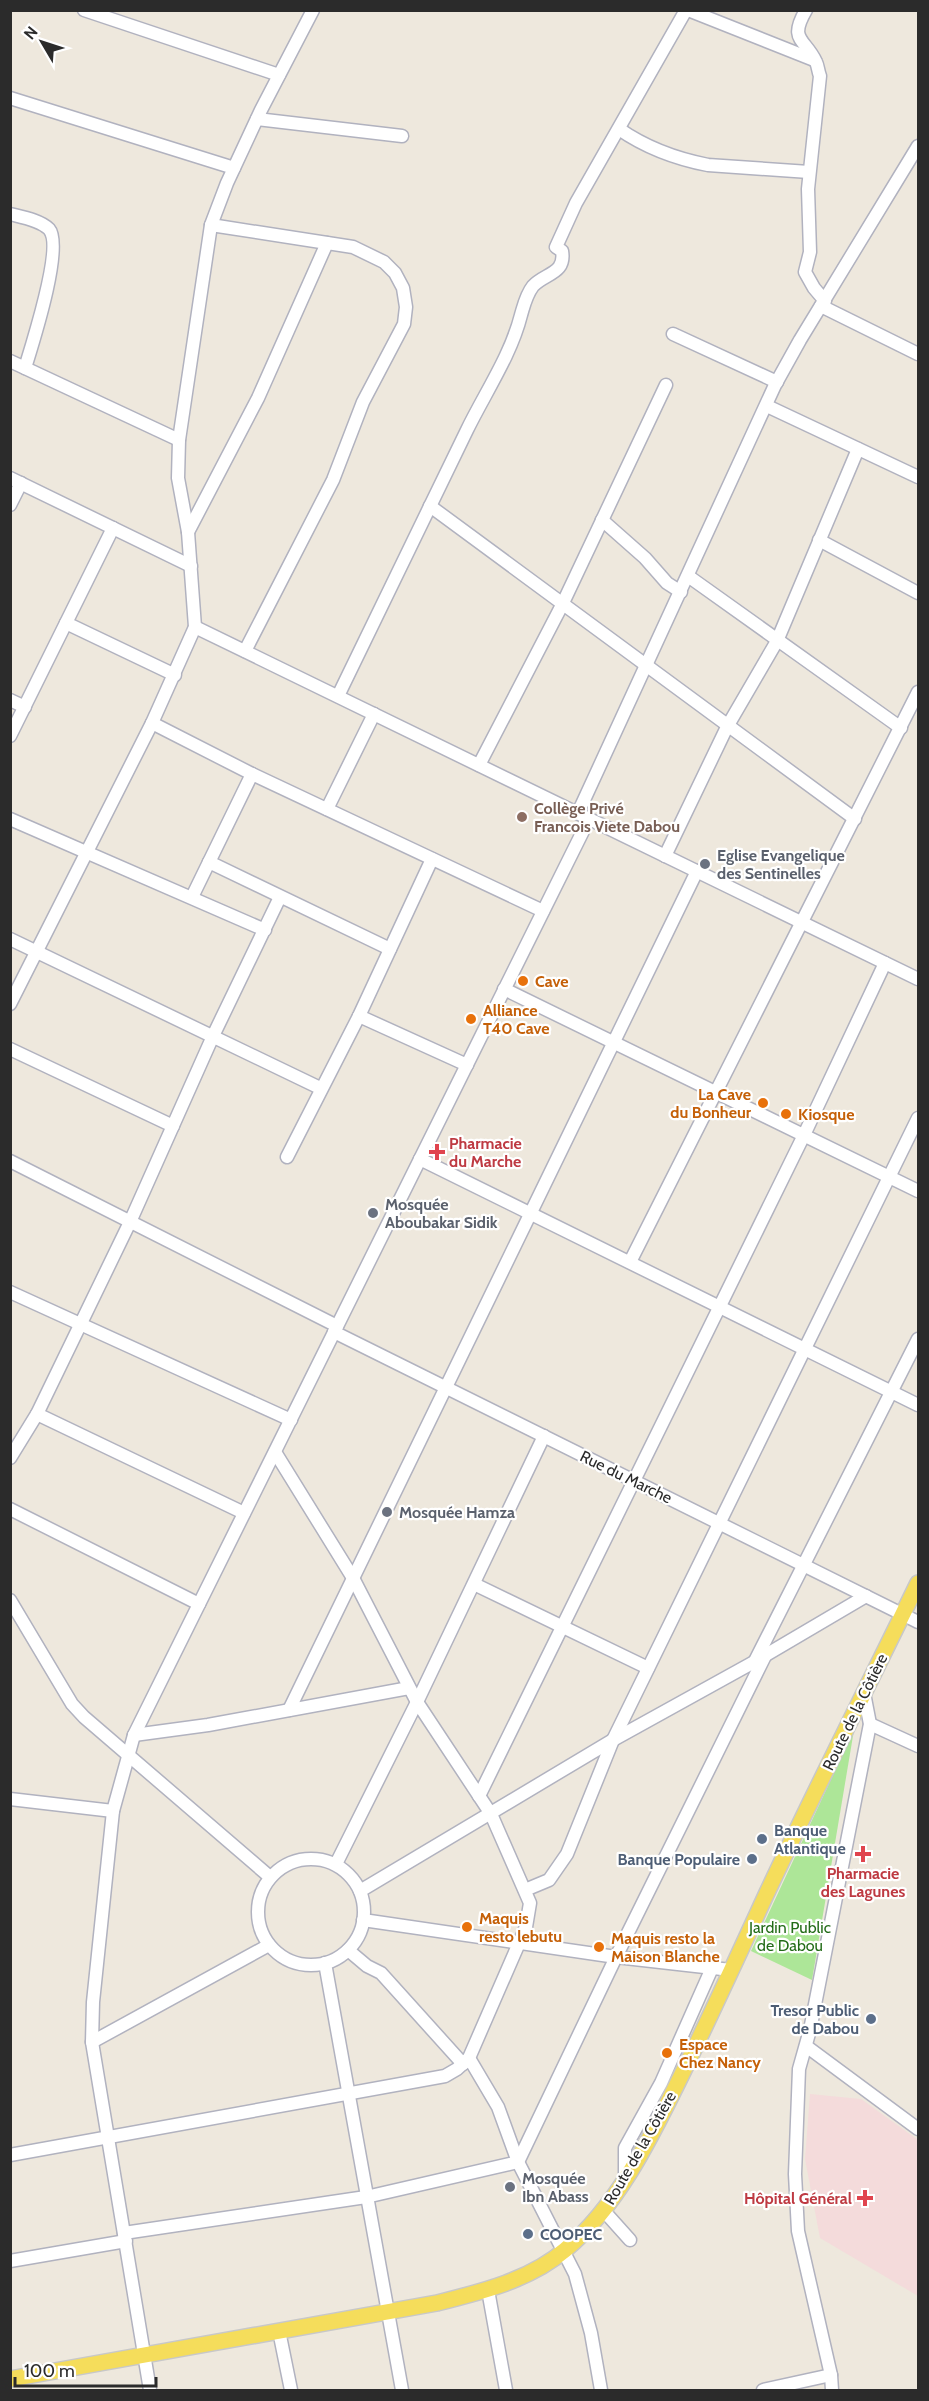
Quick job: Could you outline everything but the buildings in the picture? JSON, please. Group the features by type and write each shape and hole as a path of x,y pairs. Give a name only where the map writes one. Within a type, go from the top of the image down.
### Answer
{"main road":[{"name":"Route de la Côtière","path":"10,2379 388,2312 488,2290 523,2275 565,2251 604,2211 625,2178 644,2132 672,2095 918,1583"}],"street":[{"path":"84,10 279,75"},
{"path":"10,1004 152,723 195,627 188,532 178,478 179,440 211,225 257,119 313,10"},
{"path":"338,696 519,326 527,295 535,284 559,269 563,258 562,251 556,247 576,203 687,10 816,61"},
{"path":"806,10 799,23 798,33 801,42 816,61 820,76 809,172 810,252 806,272 823,304 918,354"},
{"path":"10,98 234,168"},
{"path":"257,119 402,136"},
{"path":"619,129 636,141 692,162 809,172"},
{"path":"150,2391 92,2042 93,2002 113,1810 134,1736 543,911 646,667 777,382 918,146"},
{"path":"10,214 33,221 48,229 52,236 54,249 50,274 26,368"},
{"path":"211,225 352,247 384,262 395,273 403,288 406,307 404,324 363,402 333,480 245,651"},
{"path":"188,532 258,398 327,243"},
{"path":"673,334 777,382"},
{"path":"10,361 179,440"},
{"path":"479,765 562,604 666,386"},
{"path":"767,406 918,477"},
{"path":"665,856 727,727 777,641 858,449"},
{"path":"10,505 16,481 191,566"},
{"path":"430,506 727,727 855,819"},
{"path":"602,520 645,558 667,583 681,592"},
{"path":"10,736 113,528"},
{"path":"819,540 918,593"},
{"path":"688,576 901,729"},
{"path":"66,622 175,675"},
{"path":"195,627 918,980"},
{"path":"630,1262 918,692"},
{"path":"10,700 25,707"},
{"path":"327,808 374,714"},
{"path":"152,723 252,774 543,911"},
{"path":"192,897 252,774"},
{"path":"10,819 265,930"},
{"path":"287,1156 359,1016 432,859"},
{"path":"209,862 390,949"},
{"path":"289,1710 697,871"},
{"path":"10,1458 37,1414 81,1324 130,1222 213,1036 280,897"},
{"path":"10,939 320,1088"},
{"path":"479,1796 804,1135 885,963"},
{"path":"504,989 918,1191"},
{"path":"359,1016 467,1065"},
{"path":"10,1049 173,1126"},
{"path":"525,1890 549,1880 562,1861 613,1740 721,1524 918,1118"},
{"path":"420,1159 918,1405"},
{"name":"Rue du Marche","path":"10,1161 446,1387 918,1622"},
{"path":"10,1292 291,1420"},
{"path":"518,2162 804,1565 918,1339"},
{"path":"37,1414 244,1514"},
{"path":"336,1864 417,1702 544,1436"},
{"path":"10,2155 445,2076 466,2061 530,1915 530,1903 525,1890 491,1814 417,1702 353,1578 275,1452"},
{"path":"10,1509 199,1604"},
{"path":"474,1584 648,1668"},
{"path":"360,1891 613,1740 760,1659 866,1596"},
{"path":"10,1600 72,1704 128,1756 270,1877"},
{"path":"134,1736 410,1688"},
{"path":"832,2391 831,2375 798,2231 795,2174 798,2081 870,1724 864,1693"},
{"path":"870,1724 918,1746"},
{"path":"10,1799 113,1810"},
{"path":"301,1859 319,1859 336,1864 350,1876 360,1891 364,1905 363,1920 358,1936 348,1950 325,1963 309,1965 281,1956 269,1945 260,1929 257,1911 261,1893 270,1877 284,1866 301,1859"},
{"path":"363,1920 616,1957 731,1970"},
{"path":"92,2042 269,1945"},
{"path":"348,1950 367,1966 381,1972 466,2061 498,2107 518,2162 575,2274 591,2333 601,2391"},
{"path":"325,1963 402,2391"},
{"path":"644,2132 661,2083 712,1968"},
{"path":"694,2010 710,2018"},
{"path":"806,2046 918,2130"},
{"path":"661,2083 672,2095"},
{"path":"10,2261 125,2237 366,2197 518,2162"},
{"path":"604,2211 630,2240"},
{"path":"488,2290 506,2391"},
{"path":"279,2331 291,2391"},
{"path":"763,2391 831,2375"}],"shaded area":[{"name":"Hôpital Général","path":"810,2094 861,2099 918,2140 918,2296 820,2238 805,2159"}],"green space":[{"name":"Jardin Public de Dabou","path":"854,1730 812,1980 751,1951"}],"place":[{"name":"Collège Privé Francois Viete Dabou","path":"522,817"},
{"name":"Eglise Evangelique des Sentinelles","path":"705,864"},
{"name":"Cave","path":"523,981"},
{"name":"Alliance T40 Cave","path":"471,1019"},
{"name":"La Cave du Bonheur","path":"763,1103"},
{"name":"Kiosque","path":"786,1114"},
{"name":"Pharmacie du Marche","path":"437,1152"},
{"name":"Mosquée Aboubakar Sidik","path":"373,1213"},
{"name":"Mosquée Hamza","path":"387,1512"},
{"name":"Banque Atlantique","path":"762,1839"},
{"name":"Pharmacie des Lagunes","path":"863,1854"},
{"name":"Banque Populaire","path":"752,1859"},
{"name":"Maquis resto lebutu","path":"467,1927"},
{"name":"Maquis resto la Maison Blanche","path":"599,1947"},
{"name":"Tresor Public de Dabou","path":"871,2019"},
{"name":"Espace Chez Nancy","path":"667,2053"},
{"name":"Mosquée Ibn Abass","path":"510,2187"},
{"name":"Hôpital Général","path":"865,2198"},
{"name":"COOPEC","path":"528,2234"}]}
